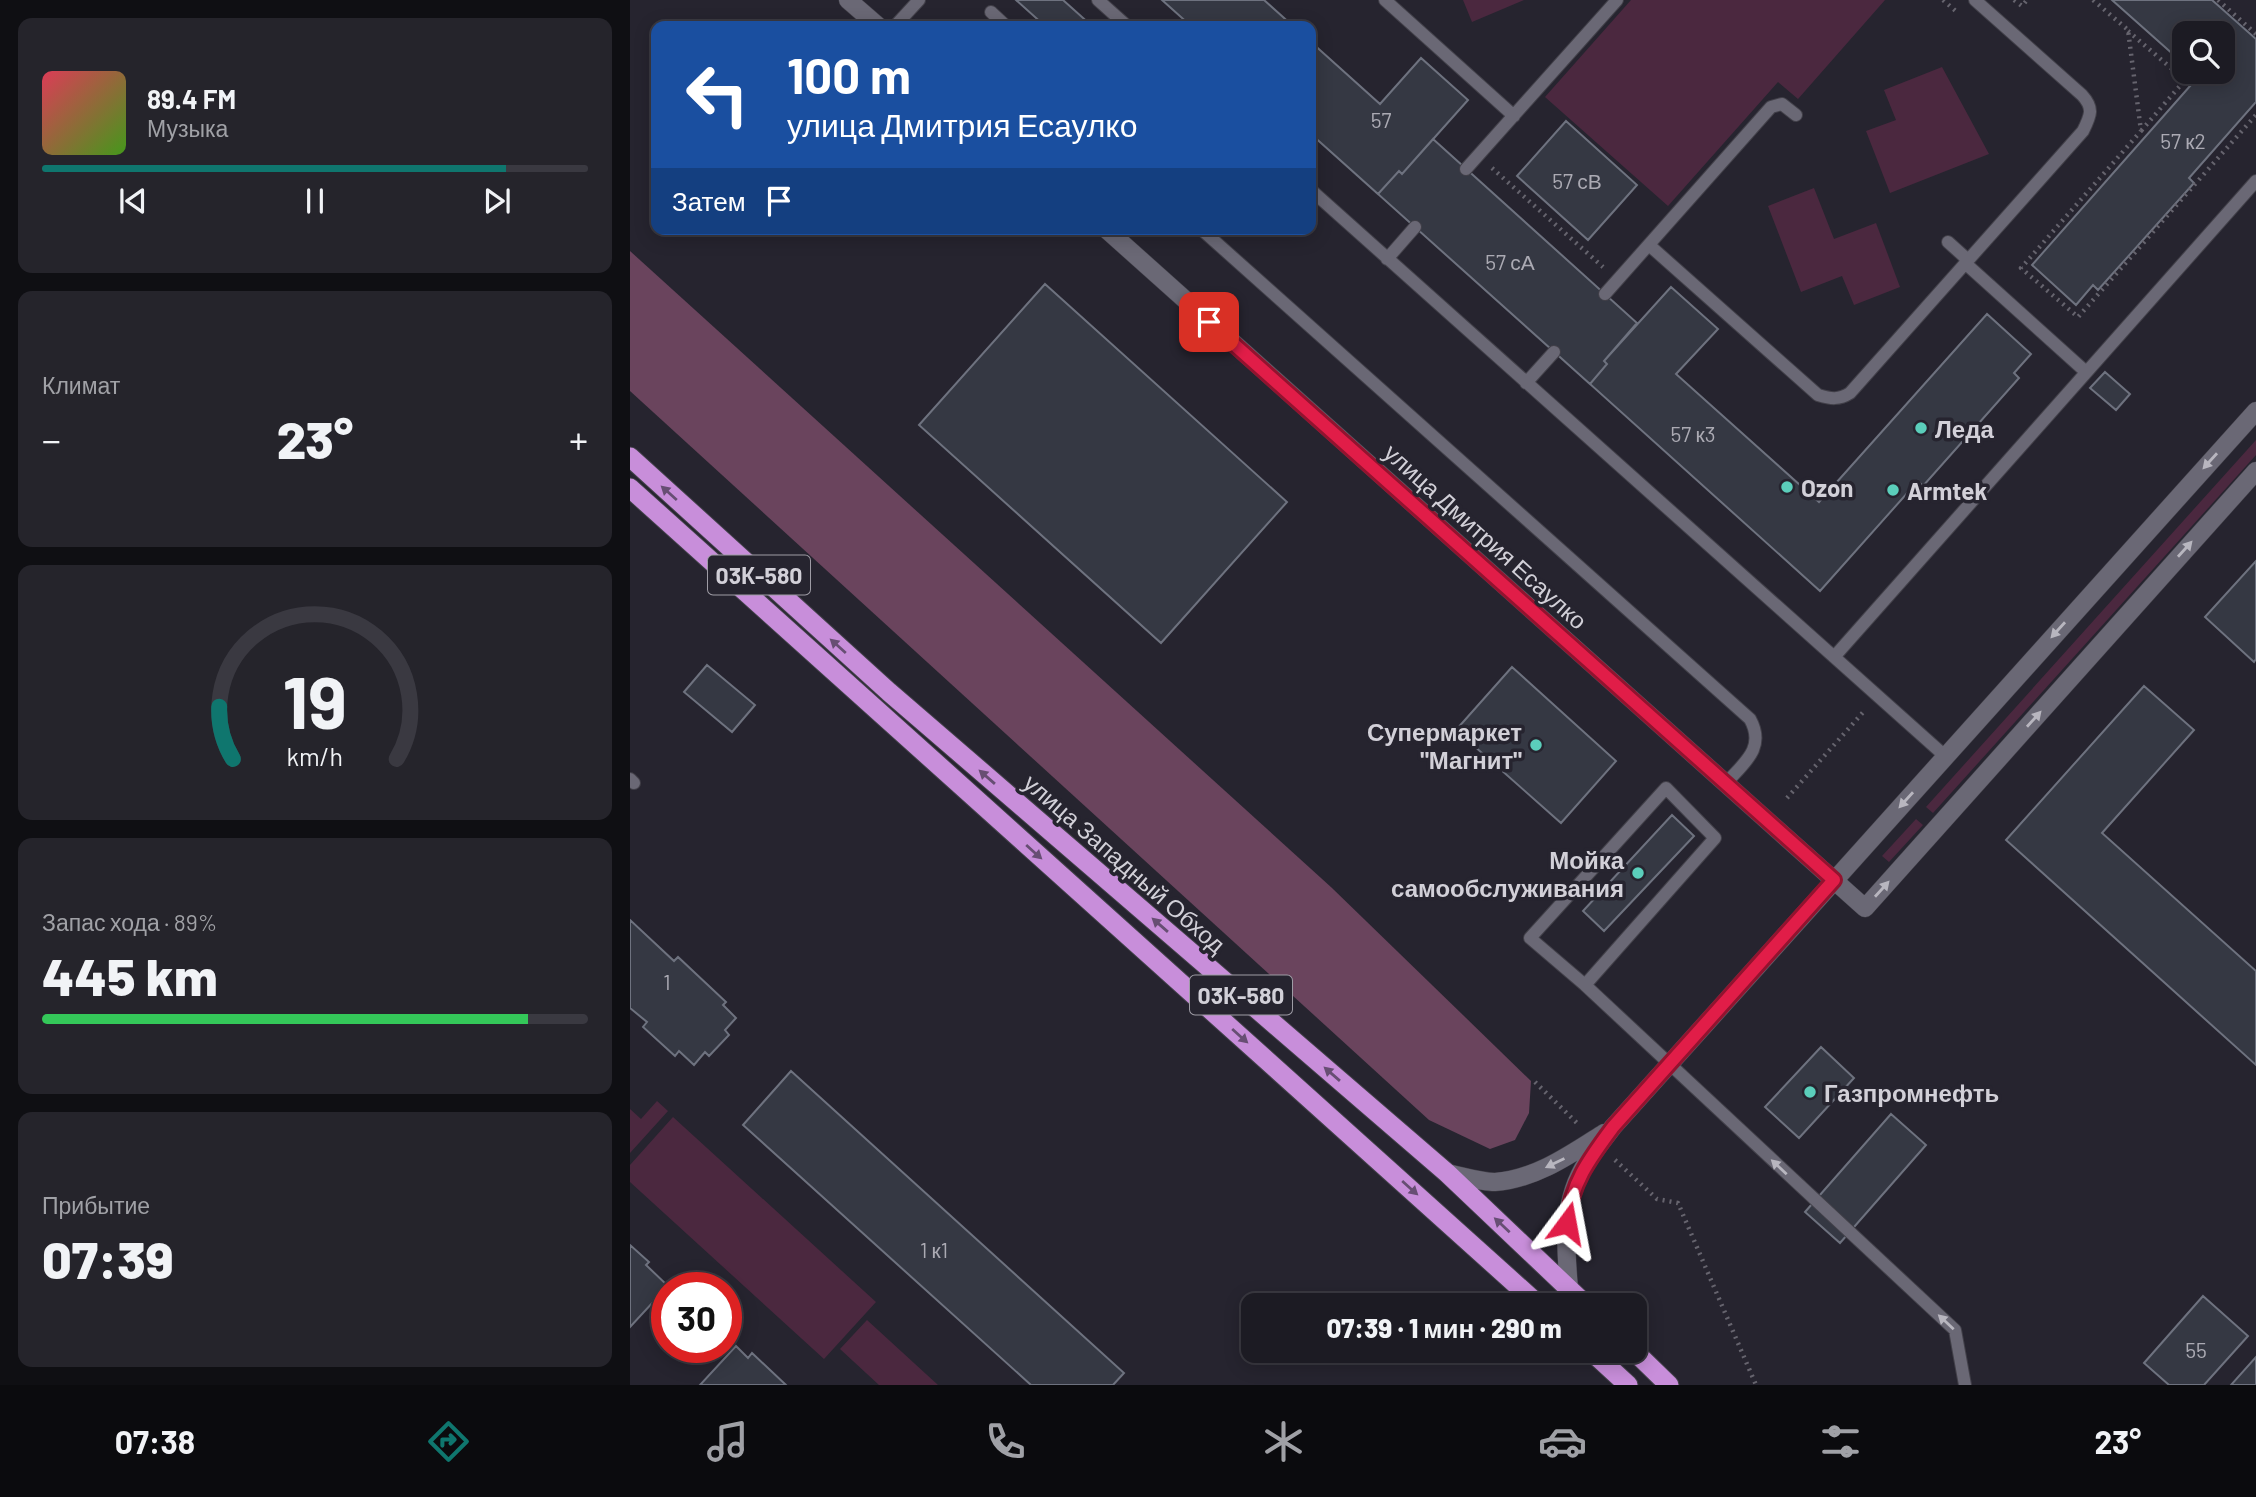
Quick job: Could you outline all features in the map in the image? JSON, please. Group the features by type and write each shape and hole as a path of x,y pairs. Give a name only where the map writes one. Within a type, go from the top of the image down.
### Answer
{"highway":[{"name":"улица Западный Обход","path":"630,457 888,692 1447,1173 1574,1293"},
{"name":"улица Западный Обход","path":"630,488 1526,1293"},
{"path":"1604,1363 1628,1385"},
{"path":"1646,1363 1669,1385"}],"street":[{"path":"849,0 872,21"},
{"name":"улица Дмитрия Есаулко","path":"1113,235 1865,908 2256,471"},
{"path":"1569,1288 1564,1243 1569,1202 1585,1164 1613,1127 2256,411"},
{"path":"1447,1173 1494,1182 1528,1176 1566,1157 1613,1127"}],"lane":[{"path":"900,21 919,0"},
{"path":"1098,0 1121,21"},
{"path":"1385,0 1514,116"},
{"path":"1466,169 1617,0"},
{"path":"1649,245 1818,395 1841,399 1850,393 2083,131 2090,117 2089,103 2082,94 1975,0"},
{"path":"991,12 1001,21"},
{"path":"1605,294 1771,107 1782,104 1797,115"},
{"path":"1834,657 2256,181"},
{"path":"1316,195 1945,756"},
{"path":"1387,259 1415,227"},
{"path":"1208,235 1750,719 1756,729 1756,743 1751,756 1726,783"},
{"path":"1948,242 2086,372"},
{"path":"1527,383 1554,352"},
{"path":"1585,985 1715,838 1666,788 1530,938 1585,985 1955,1330 1965,1385"}],"path":[{"path":"2014,0 2022,6 2027,0"},
{"path":"2093,0 2185,80 2021,268 2078,317 2256,115"},
{"path":"2218,0 2256,34"},
{"path":"2128,30 2141,131"},
{"path":"1478,156 1618,281"},
{"path":"1787,797 1877,696"},
{"path":"1535,1082 1579,1124"},
{"path":"1614,1159 1657,1199 1678,1203 1756,1385"}],"shaded area":[{"path":"1463,0 1524,0 1472,22"},
{"path":"1631,0 1885,0 1798,99 1778,82 1668,206 1545,97"},
{"path":"1942,67 1989,154 1890,193 1866,131 1896,120 1884,90"},
{"path":"1814,188 1834,239 1876,223 1900,287 1854,305 1842,276 1801,292 1768,206"},
{"path":"630,251 1332,888 1531,1081 1529,1113 1515,1140 1490,1149 1429,1120 630,391"},
{"path":"2256,440 2256,455 1933,813 1926,807"},
{"path":"1916,819 1923,825 1889,862 1882,856"},
{"path":"657,1101 668,1111 630,1153 630,1109 641,1119"},
{"path":"673,1117 876,1302 824,1359 742,1284 742,1272 729,1272 630,1182 630,1165"},
{"path":"867,1320 938,1385 879,1385 840,1349"}],"building":[{"path":"1016,0 1063,0 1086,21 1039,21"},
{"path":"1162,0 1264,0 1287,21 1185,21"},
{"path":"2112,0 2212,0 2256,39 2256,102 2189,178 2194,183 2098,290 2093,285 2076,305 2032,265 2192,84 2235,84 2235,21 2172,21 2172,53"},
{"path":"1316,46 1380,104 1421,58 1468,100 1402,174 1399,171 1378,194 1316,138"},
{"path":"1566,121 1637,185 1588,240 1517,176"},
{"path":"1433,139 1637,323 1604,361 1607,364 1590,384 1378,194 1399,171 1402,174"},
{"path":"1045,284 1287,502 1161,643 919,425"},
{"path":"1671,287 1718,329 1676,374 1819,502 1987,314 2031,354 2014,373 2019,378 1923,486 1918,481 1820,591 1590,384 1607,364 1604,361"},
{"path":"2105,372 2130,394 2116,410 2090,388"},
{"path":"2256,561 2256,659 2254,662 2205,617"},
{"path":"707,665 755,705 732,732 684,692"},
{"name":"Супермаркет \"Магнит\"","path":"1512,667 1616,761 1561,823 1456,730"},
{"path":"2144,686 2194,730 2102,833 2256,971 2256,1065 2006,840"},
{"name":"Мойка самообслуживания","path":"1672,815 1694,836 1604,931 1583,911"},
{"path":"630,920 674,961 678,957 726,1002 723,1005 736,1018 725,1030 729,1035 709,1056 705,1052 694,1065 679,1051 675,1056 643,1027 647,1022 630,1008"},
{"name":"Газпромнефть","path":"1821,1047 1854,1078 1799,1138 1765,1107"},
{"path":"791,1071 1124,1373 1113,1385 1031,1385 743,1125"},
{"path":"1891,1114 1926,1145 1840,1243 1805,1212"},
{"path":"630,1245 649,1262 646,1265 653,1272 651,1272 651,1304 630,1327"},
{"path":"2203,1296 2248,1336 2204,1385 2169,1385 2144,1363"},
{"path":"742,1352 748,1358 752,1353 786,1385 700,1385 720,1363 742,1363"},
{"path":"2256,1357 2256,1385 2231,1385"}],"place":[{"name":"Леда","path":"1921,428"},
{"name":"Ozon","path":"1787,487"},
{"name":"Armtek","path":"1893,490"},
{"name":"Супермаркет \"Магнит\"","path":"1536,745"},
{"name":"Мойка самообслуживания","path":"1638,873"},
{"name":"Газпромнефть","path":"1810,1092"}],"route":[{"path":"1209,322 1834,880 1613,1127 1585,1164 1569,1202 1567,1223"}]}
